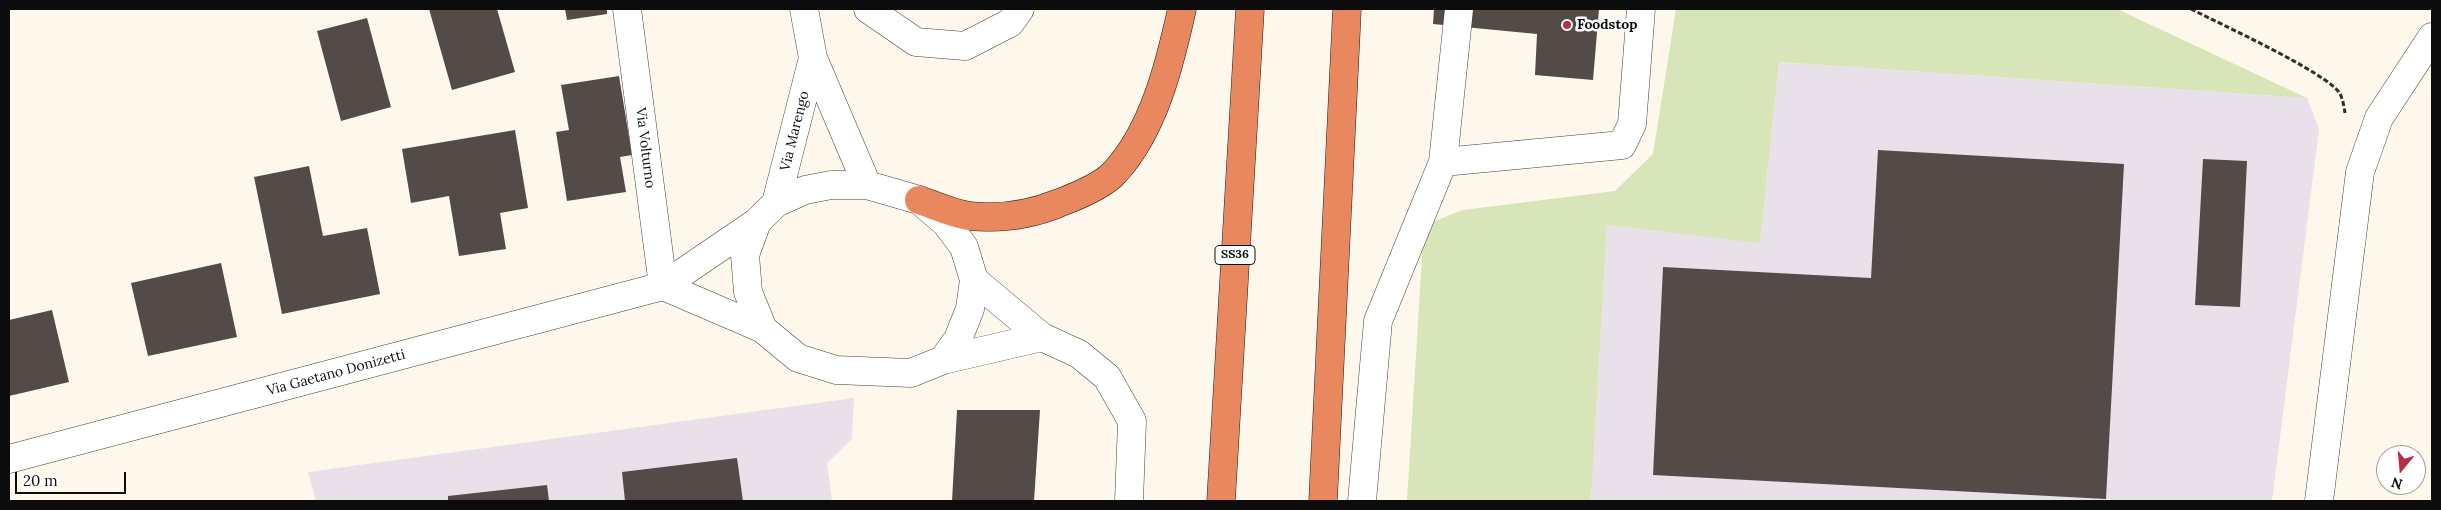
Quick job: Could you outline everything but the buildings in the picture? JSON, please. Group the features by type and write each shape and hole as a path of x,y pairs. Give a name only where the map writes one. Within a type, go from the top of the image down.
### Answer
{"highway":[{"path":"919,200 968,216 998,217 1038,212 1081,194 1114,174 1140,138 1168,70 1182,9"},
{"name":"SS36","path":"1220,501 1250,9"},
{"path":"1323,501 1348,9"}],"street":[{"name":"Via Volturno","path":"627,9 663,286"},
{"name":"Via Marengo","path":"804,9 813,58 867,185"},
{"path":"868,9 916,42 965,46 1010,23 1020,9"},
{"path":"1362,501 1378,321 1442,162 1459,9"},
{"path":"1442,162 1622,145 1632,124 1641,9"},
{"path":"2320,501 2360,172 2379,118 2432,37"},
{"name":"Via Marengo","path":"776,203 813,58"},
{"path":"763,329 748,292 745,255 758,222 776,203 805,190 831,185 867,185 919,200 946,223 964,247 974,280 970,310 958,339 943,360"},
{"name":"Via Gaetano Donizetti","path":"9,459 663,286 758,222"},
{"path":"974,280 1042,338 1079,354 1106,377 1120,398 1132,422 1130,501"},
{"path":"663,286 763,329 798,358 836,370 911,372 943,360 1042,338"}],"path":[{"path":"2191,9 2297,63 2322,79 2340,93 2346,116"}],"shaded area":[{"path":"1779,62 2307,98 2319,129 2272,501 1591,501 1607,225 1760,242"},
{"path":"854,398 852,439 827,463 832,501 316,501 308,472"}],"green space":[{"path":"1676,9 2117,9 2307,98 1779,62 1760,243 1607,225 1591,501 1407,501 1424,225 1463,210 1615,191 1653,154"}],"place":[{"name":"Foodstop","path":"1567,25"}]}
